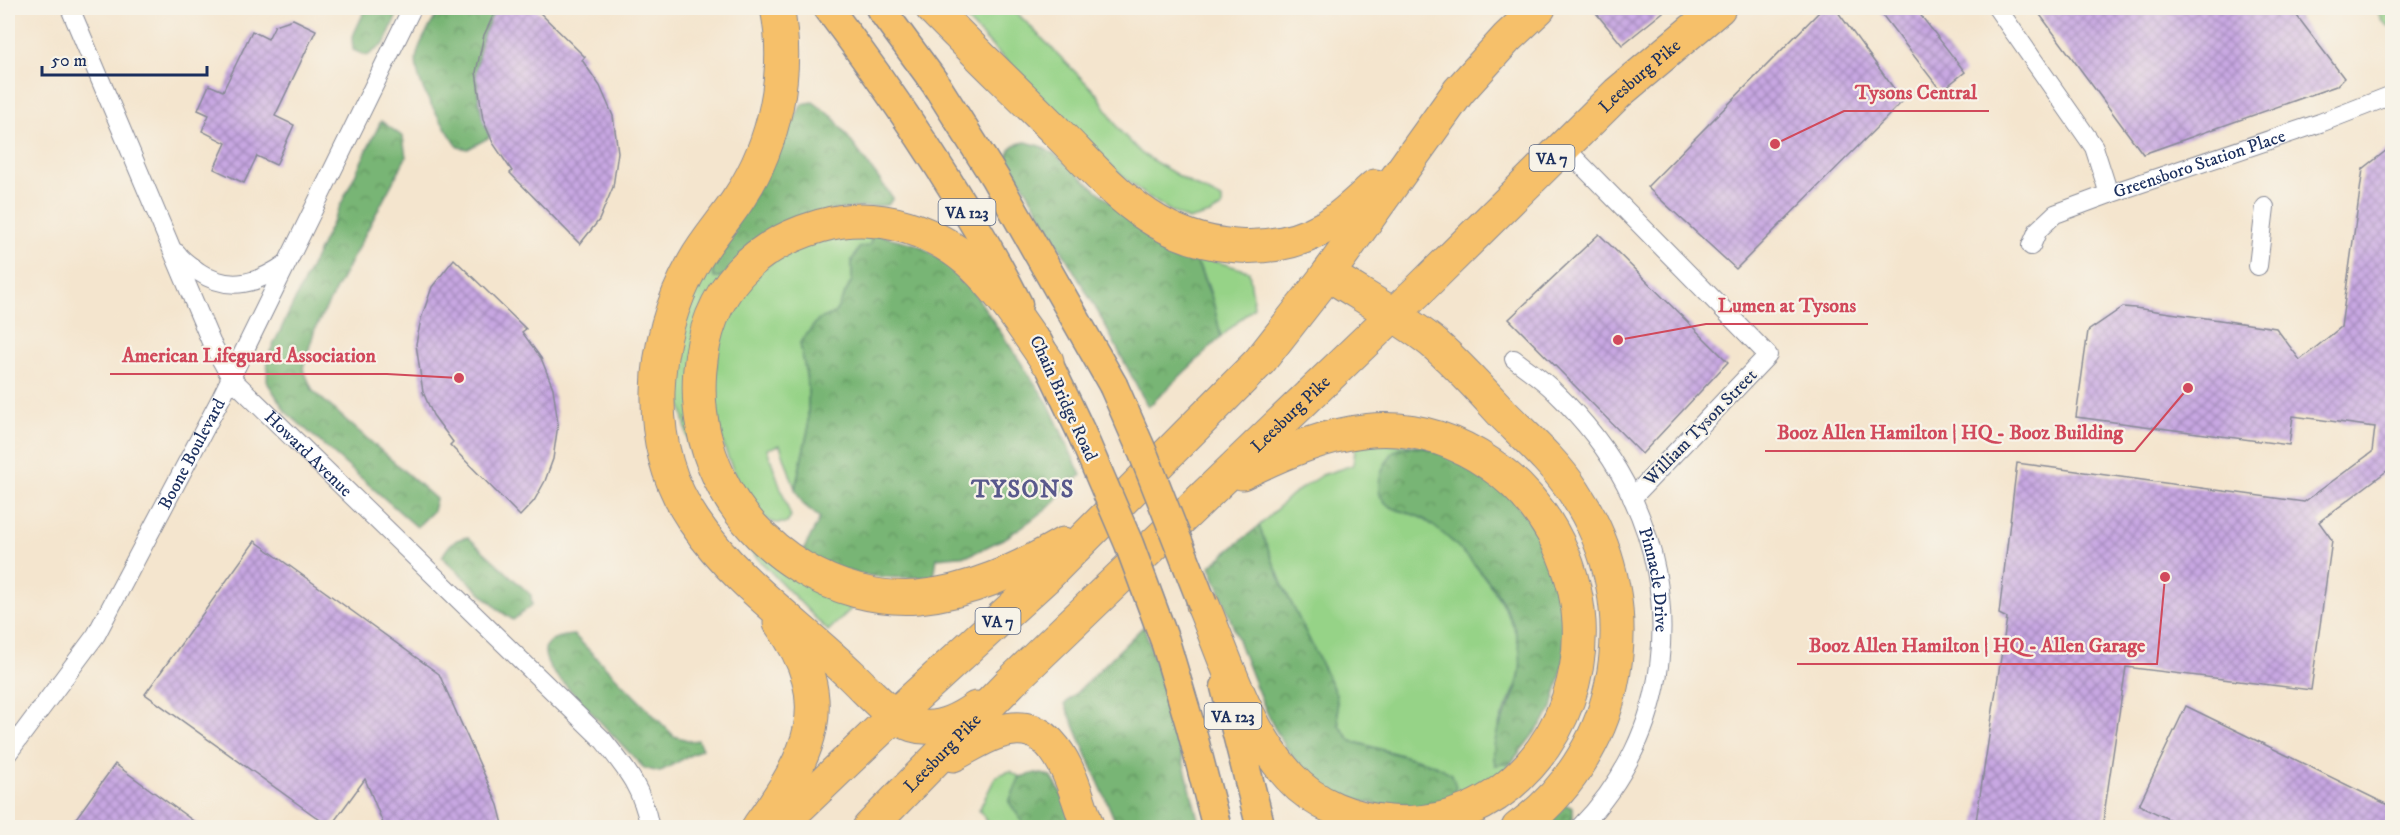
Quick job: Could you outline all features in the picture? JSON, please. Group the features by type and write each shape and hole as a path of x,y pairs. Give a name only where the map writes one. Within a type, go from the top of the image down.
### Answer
{"highway":[{"path":"777,8 779,88 770,131 758,164 740,198 694,262 678,297 661,354 657,389 659,425 666,459 677,489 693,519 714,548 756,590 830,655 893,717 909,726 924,728 949,724 1011,682"},
{"path":"932,8 1112,186 1146,215 1193,239 1251,246 1280,244 1307,235 1335,221 1414,151"},
{"name":"VA 7","path":"777,828 893,717 1047,576 1260,361 1328,274 1459,91 1539,8"},
{"name":"Leesburg Pike","path":"869,828 1011,682 1392,315 1563,146 1618,93 1719,8"},
{"path":"1047,361 1003,298 985,278 951,248 923,233 896,223 865,220 836,221 781,240 758,255 739,273 722,296 710,323 703,348 700,381 701,414 708,447 719,477 745,518 760,536 785,557 815,575 847,588 882,596 915,597 969,588 1035,560 1101,523"},
{"path":"1328,274 1432,342 1551,463 1580,501 1595,530 1609,566 1616,598 1618,630 1616,666 1608,701 1595,735 1576,768 1556,794 1531,819 1518,828"},
{"path":"1203,605 1252,722 1270,753 1291,778 1312,797 1340,811 1373,821 1404,824 1436,820 1466,812 1494,797 1518,778 1538,757 1552,734 1570,691 1577,658 1579,622 1575,589 1565,557 1550,526 1530,499 1504,474 1475,454 1444,439 1409,430 1377,429 1342,434 1315,441 1277,456 1207,494"},
{"path":"756,590 787,632 800,655 808,676 812,699 807,748 794,773 758,828"},
{"path":"925,770 1002,731 1018,729 1036,733 1049,740 1061,754 1088,828"}],"main road":[{"name":"Chain Bridge Road","path":"828,8 867,59 960,200 1005,278 1081,432 1125,533 1165,641 1217,828"},
{"name":"VA 123","path":"880,8 935,83 995,178 1113,385 1143,453 1203,605 1261,828"}],"street":[{"name":"Howard Avenue","path":"70,8 211,342 231,378 603,740 631,776 645,803 650,828"},
{"name":"Boone Boulevard","path":"8,753 94,640 231,378 412,8"},
{"name":"Greensboro Station Place","path":"1997,8 2094,147 2109,194 2320,123 2392,95"},
{"name":"William Tyson Street","path":"1563,146 1768,356 1632,498"},
{"path":"2031,246 2038,230 2055,214 2109,194"},
{"path":"2258,266 2265,207"},
{"path":"169,242 180,258 194,268 206,276 229,284 255,282 269,276 288,262"},
{"name":"Pinnacle Drive","path":"1514,359 1556,392 1588,429 1624,481 1654,554 1661,591 1662,634 1655,695 1650,715 1620,775 1580,828"}],"green space":[{"path":"366,8 400,8 384,44 367,56 353,50 352,38"},
{"path":"441,8 497,8 482,39 477,72 480,105 490,137 468,149 458,147 437,114 423,89 416,65 421,43"},
{"path":"955,8 1012,8 1098,95 1119,130 1142,154 1222,199 1222,207 1210,214 1188,220 1142,192 1103,158"},
{"path":"2376,8 2392,8 2392,29 2382,21"},
{"path":"813,102 833,117 893,198 888,205 826,211 726,275 714,278 711,264 778,152 802,104"},
{"path":"381,121 403,137 406,157 315,329 303,368 313,391 436,499 433,511 417,527 286,412 267,382 268,356"},
{"path":"1026,142 1040,146 1057,156 1150,236 1189,254 1196,260 1213,301 1221,337 1148,407 1098,312 1007,157 1014,146"},
{"path":"872,233 870,246 852,260 852,280 835,313 818,320 800,343 808,386 808,430 795,489 780,445 767,449 791,517 787,523 771,522 761,514 746,494 733,469 721,435 715,381 718,348 722,334 743,293 772,261 793,249 806,245"},
{"path":"872,233 918,245 948,264 969,285 1048,403 1081,475 1047,509 1007,537 970,555 937,558 934,577 892,578 854,573 817,560 804,549 820,518 803,504 795,489 808,430 808,386 800,343 818,320 835,313 852,280 852,260 859,248 870,245"},
{"path":"714,252 715,278 726,275 703,316 708,480 851,609 828,631 734,534 716,510 700,480 689,445 672,358 690,293"},
{"path":"1189,254 1249,271 1254,307 1221,337 1206,281 1196,261"},
{"path":"1356,443 1427,446 1383,502 1425,520 1457,546 1489,583 1513,625 1519,645 1520,673 1498,728 1496,742 1495,765 1511,763 1496,783 1453,799 1434,764 1351,741 1339,725 1336,694 1282,584 1259,526 1291,495 1322,475 1353,465"},
{"path":"1407,447 1440,449 1512,498 1547,544 1572,632 1551,712 1511,763 1495,765 1494,746 1519,678 1520,663 1516,634 1497,594 1468,557 1427,521 1385,503 1379,489 1381,473 1394,451"},
{"path":"1259,526 1282,584 1336,694 1339,725 1351,741 1435,765 1452,774 1456,787 1453,799 1443,803 1411,808 1368,803 1323,786 1303,769 1292,755 1265,708 1210,566"},
{"path":"468,537 531,595 532,605 513,620 500,611 442,557 452,543"},
{"path":"1144,626 1169,705 1200,827 1126,827 1116,823 1065,704"},
{"path":"574,635 674,736 691,741 698,740 702,749 659,772 644,768 553,672 548,663 545,656 547,644 557,638"},
{"path":"1010,771 1020,777 1009,802 1026,827 991,827 979,810 996,776"},
{"path":"1036,773 1051,776 1064,798 1076,827 1026,827 1009,802 1020,777"},
{"path":"1564,804 1573,808 1573,819 1562,827 1536,828"}],"building":[{"path":"497,8 535,8 585,57 582,60 600,86 613,116 618,152 613,187 599,220 580,244 510,173 512,171 493,143 483,120 476,72 484,35"},
{"path":"1592,8 1668,8 1622,45"},
{"path":"1823,8 1835,8 1903,101 1736,269 1647,187"},
{"path":"1877,8 1915,8 1965,72 1941,91"},
{"path":"2035,8 2291,8 2344,78 2336,86 2143,154"},
{"path":"293,19 316,30 275,116 294,125 276,165 257,156 244,183 214,169 226,143 202,131 209,115 198,110 209,85 223,91 252,31 268,39 275,25"},
{"path":"2392,146 2392,467 2319,522 2332,540 2311,690 2126,667 2102,828 1975,828 2007,618 1999,614 2017,463 2304,502 2372,452 2375,427 2293,416 2289,445 2076,417 2088,331 2123,307 2135,308 2276,328 2300,360 2341,327 2363,169"},
{"path":"1599,234 1728,362 1642,454 1509,319"},
{"path":"454,259 526,329 522,332 541,358 553,388 558,424 553,459 534,501 520,516 450,445 453,442 433,415 423,392 416,344 421,319 432,287"},
{"path":"255,541 439,674 498,805 504,828 385,828 365,779 330,827 145,694"},
{"path":"2186,706 2392,807 2392,828 2187,828 2139,805"},
{"path":"115,764 203,828 69,828"}],"place":[{"name":"Tysons Central","path":"1775,144"},
{"name":"Lumen at Tysons","path":"1618,340"},
{"name":"American Lifeguard Association","path":"459,378"},
{"name":"Booz Allen Hamilton | HQ - Booz Building","path":"2188,388"},
{"name":"Booz Allen Hamilton | HQ - Allen Garage","path":"2165,577"}],"district":[{"name":"TYSONS","path":"1023,489"}]}
